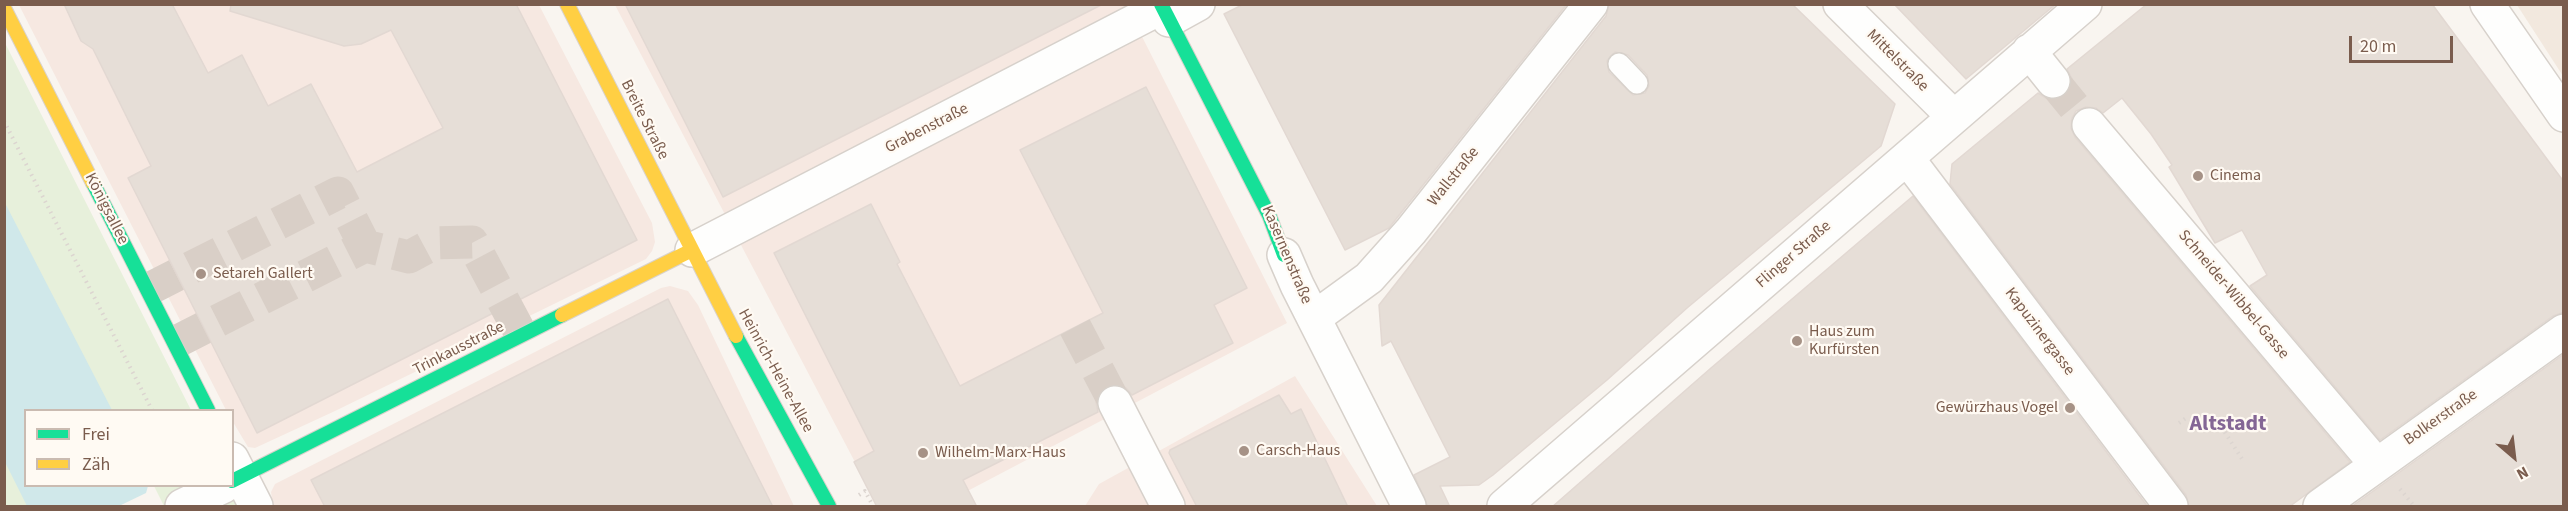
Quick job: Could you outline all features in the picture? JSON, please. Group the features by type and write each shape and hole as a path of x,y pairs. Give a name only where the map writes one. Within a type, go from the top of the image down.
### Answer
{"street":[{"name":"Breite Straße","path":"567,4 692,250"},
{"name":"Grabenstraße","path":"692,250 1164,10 1198,4"},
{"name":"Mittelstraße","path":"1840,4 1954,117"},
{"name":"Flinger Straße","path":"1504,507 2085,4"},
{"path":"2487,4 2559,98"},
{"name":"Königsallee","path":"4,8 207,409"},
{"name":"Kasernenstraße","path":"1164,10 1269,215 1284,255 1314,318 1409,507"},
{"name":"Wallstraße","path":"1314,318 1369,278 1411,231 1586,19"},
{"path":"2029,51 2053,81"},
{"name":"Schneider-Wibbel-Gasse","path":"2089,125 2377,465"},
{"name":"Kapuzinergasse","path":"1907,158 2171,507"},
{"name":"Trinkausstraße","path":"234,476 692,250"},
{"name":"Heinrich-Heine-Allee","path":"692,250 829,507"},
{"name":"Bolkerstraße","path":"2320,507 2564,331"},
{"path":"1115,403 1168,507"},
{"path":"234,477 256,507"},
{"path":"184,506 215,487"}],"lane":[{"path":"1619,64 1637,83"}],"path":[{"path":"4,121 151,409"},
{"path":"2215,417 2244,462"},
{"path":"2180,423 2186,418"}],"shaded area":[{"path":"19,5 539,5 652,223 655,242 646,259 255,448 248,447 234,424 234,409 225,409"},
{"path":"615,5 1126,5 1287,323 939,506 878,506"},
{"path":"2517,5 2563,5 2563,76"},
{"path":"670,286 688,291 698,305 794,506 273,506 271,492 275,484 661,288"},
{"name":"Carsch-Haus","path":"1295,376 1377,506 1085,506 1099,484"}],"green space":[{"path":"4,41 190,409 24,409 24,487 230,487 239,506 5,506"}],"water":[{"path":"4,201 111,409 24,409 24,487 151,487 161,506 27,506 5,462"}],"pier":[{"path":"148,487 154,487 164,506 119,506 146,493"}],"building":[{"path":"64,4 172,4 208,73 242,55 268,106 311,84 357,172 443,128 391,30 361,44 344,46 230,11 231,4 516,4 637,240 257,433 128,178 151,166 93,49 81,41"},
{"path":"625,4 1103,4 723,197"},
{"path":"1244,4 1567,4 1389,228 1345,250 1224,14"},
{"path":"1609,4 1792,4 1895,104 1881,146 1687,308 1607,380 1493,475 1479,485 1440,486 1450,507 1428,507 1414,475 1450,457 1391,341 1382,346 1379,305 1606,16","holes":["1615,52 1628,55 1647,75 1649,86 1645,93 1633,95 1609,72 1607,61"]},
{"path":"1894,4 2056,4 1966,79"},
{"path":"2147,4 2432,4 2564,182 2564,312 2553,316 2380,440 2250,286 2267,275 2242,230 2215,243 2169,167 2172,165 2122,98 2103,113 2096,108 2086,107 2076,111 2072,118 2071,128 2075,137 2350,462 2289,507 2189,507 2186,495 1950,184 1952,164 2038,93 2055,100 2065,95 2072,79 2067,69"},
{"path":"1146,87 1247,288 1214,305 1233,343 1132,395 1126,388 1116,384 1106,387 1099,393 1096,402 1098,412 963,480 977,507 877,507 854,462 874,451 774,253 871,204 900,262 897,264 960,386 1103,313 1020,150"},
{"path":"1913,196 2148,507 1552,507 1711,368"},
{"path":"668,299 773,507 325,507 311,480"},
{"path":"2564,354 2564,507 2351,507"},
{"name":"Carsch-Haus","path":"1279,395 1291,414 1301,409 1348,507 1197,507 1169,453 1170,450"}],"tunnel":[{"path":"2053,81 2089,125"},
{"path":"147,290 338,193 365,246"},
{"path":"174,343 365,246 409,257 435,243 472,242 522,336"},
{"path":"1075,327 1115,403"}],"traffic: fast":[{"path":"1161,4 1269,215 1284,255"},
{"path":"93,183 207,409"},
{"path":"234,480 562,315"},
{"path":"736,336 829,506"}],"traffic: slow":[{"path":"567,4 736,336"},
{"path":"4,8 93,183"},
{"path":"562,315 692,250"}],"place":[{"name":"Cinema","path":"2198,176"},
{"name":"Setareh Gallert","path":"201,274"},
{"name":"Haus zum Kurfürsten","path":"1797,341"},
{"name":"Gewürzhaus Vogel","path":"2070,408"},
{"name":"Carsch-Haus","path":"1244,451"},
{"name":"Wilhelm-Marx-Haus","path":"923,453"}],"district":[{"name":"Altstadt","path":"2228,425"}]}
